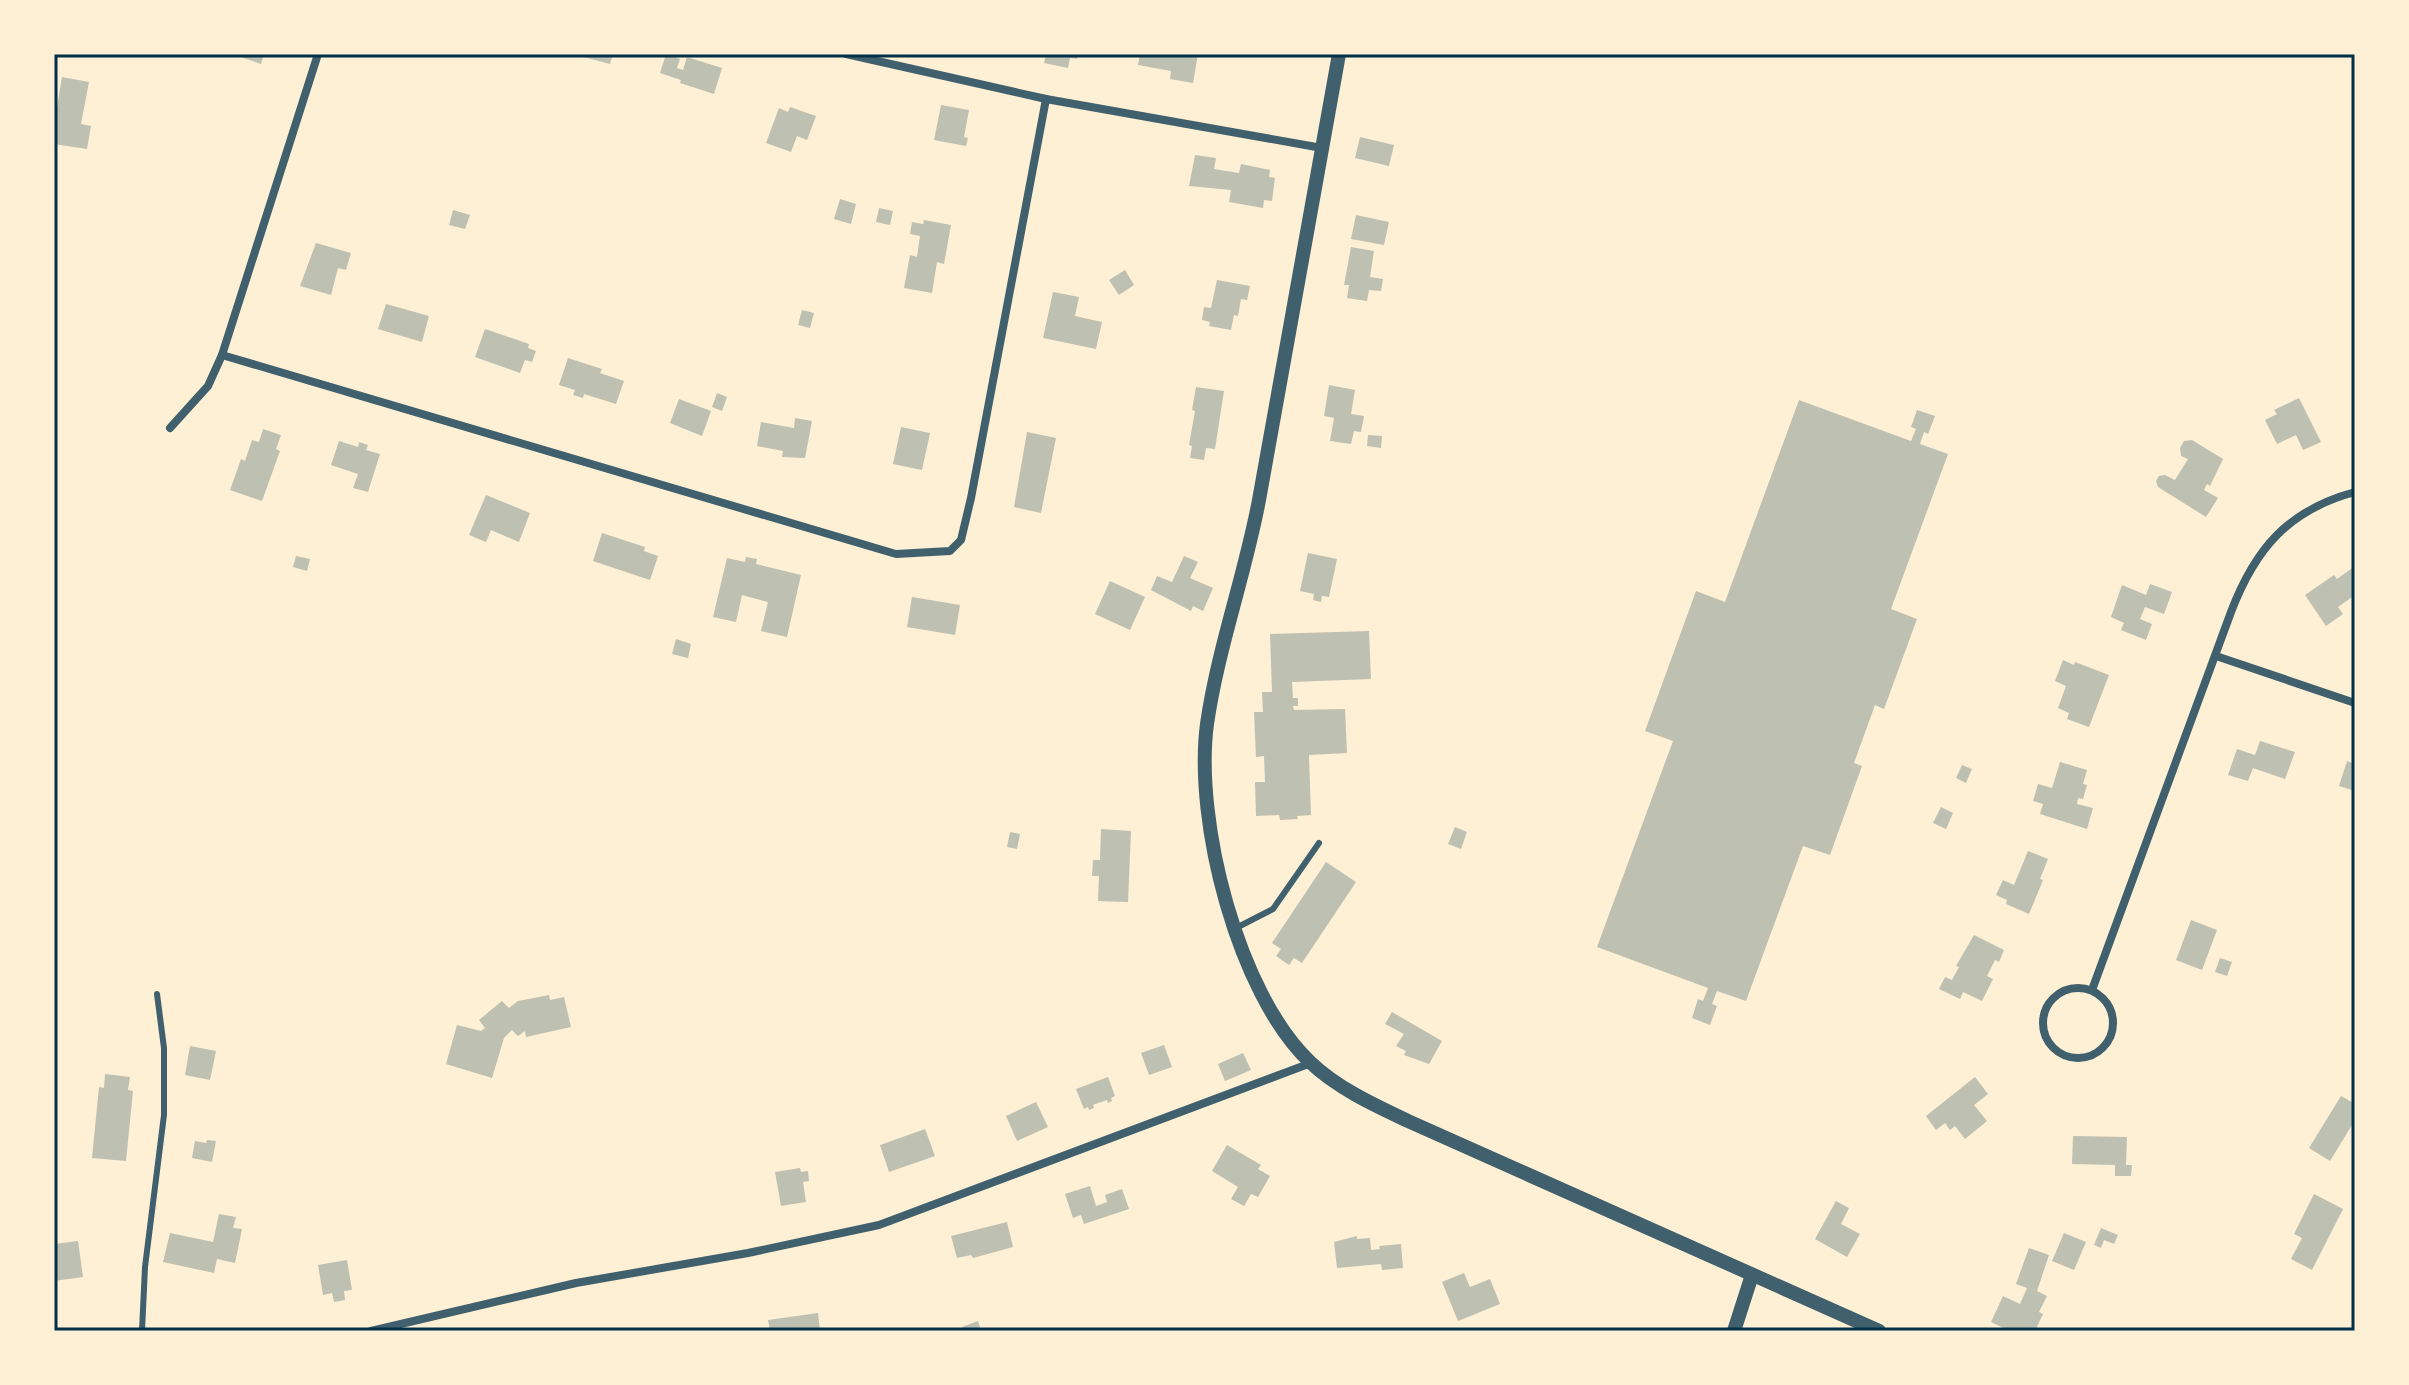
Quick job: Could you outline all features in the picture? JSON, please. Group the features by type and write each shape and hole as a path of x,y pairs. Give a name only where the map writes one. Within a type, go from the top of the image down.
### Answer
{"street":[{"path":"170,428 208,386 222,355 318,54"},
{"path":"846,54 1046,99 1322,148"},
{"path":"1339,54 1253,530 1218,667 1207,727 1207,799 1211,841 1220,881 1247,963 1285,1034 1311,1063 1340,1086 1408,1121 1879,1331"},
{"path":"222,355 896,554 950,551 961,540 971,498 1046,99"},
{"path":"2092,990 2241,586 2266,546 2297,517 2324,502 2355,492"},
{"path":"2216,656 2355,703"},
{"path":"2078,987 2092,990 2103,998 2111,1010 2113,1025 2110,1038 2101,1050 2088,1057 2074,1058 2060,1053 2050,1044 2043,1031 2045,1010 2052,998 2064,990 2078,987"},
{"path":"371,1331 576,1283 748,1253 879,1225 1311,1063"},
{"path":"1734,1331 1752,1275"}],"lane":[{"path":"1236,928 1273,909 1319,843"},
{"path":"142,1331 145,1267 164,1115 164,1048 157,994"}],"building":[{"path":"232,54 264,54 261,64"},
{"path":"572,54 613,54 610,64"},
{"path":"666,54 680,59 677,68 683,70 687,57 722,68 714,94 660,73"},
{"path":"1046,54 1078,54 1077,59 1070,58 1068,68 1044,63"},
{"path":"1140,54 1198,54 1193,83 1170,79 1171,71 1138,65"},
{"path":"62,77 89,82 81,124 91,126 87,149 54,144"},
{"path":"941,105 969,110 964,137 968,138 966,146 934,140"},
{"path":"790,107 816,116 807,140 797,136 791,152 766,143 779,108 788,112"},
{"path":"1360,137 1394,145 1389,166 1355,158"},
{"path":"1195,155 1216,158 1214,169 1239,173 1241,164 1270,170 1269,177 1275,178 1272,201 1264,200 1263,208 1229,202 1231,190 1189,186"},
{"path":"840,199 856,204 851,224 834,219"},
{"path":"879,208 893,211 890,225 876,222"},
{"path":"453,210 470,215 465,229 449,225"},
{"path":"1356,215 1389,222 1384,245 1351,239"},
{"path":"924,220 951,225 944,264 937,262 932,293 904,288 910,255 917,257 920,236 910,234 912,222 923,224"},
{"path":"316,243 351,253 346,270 338,268 331,295 300,286"},
{"path":"1351,247 1374,251 1370,277 1383,279 1381,291 1369,290 1367,301 1347,298 1349,285 1344,285"},
{"path":"1125,270 1134,285 1119,295 1109,280"},
{"path":"1217,280 1250,286 1247,300 1241,299 1238,316 1234,315 1231,330 1209,326 1210,322 1202,320 1204,307 1211,308"},
{"path":"1053,292 1079,297 1075,316 1102,322 1096,349 1043,338"},
{"path":"386,304 429,316 422,342 378,329"},
{"path":"802,310 814,313 810,328 798,325"},
{"path":"485,329 529,344 528,348 536,351 532,362 525,360 520,373 475,357"},
{"path":"568,358 602,369 600,373 624,381 616,404 584,394 583,398 573,395 575,390 559,385"},
{"path":"1329,385 1355,390 1351,414 1364,416 1361,432 1354,431 1351,444 1330,441 1334,418 1324,416"},
{"path":"1196,387 1224,391 1215,449 1206,448 1204,460 1190,458"},
{"path":"717,393 727,397 722,411 712,407"},
{"path":"2299,398 2321,442 2303,450 2296,435 2277,444 2265,420 2277,414 2274,410"},
{"path":"679,399 711,411 702,436 670,423"},
{"path":"1799,400 1911,441 1916,429 1911,427 1917,410 1935,416 1920,444 1948,454 1891,609 1917,619 1884,709 1875,705 1854,763 1862,766 1830,855 1803,846 1746,1001 1717,991 1712,1004 1717,1006 1710,1025 1692,1018 1698,999 1703,1001 1708,988 1597,947 1673,741 1645,731 1696,591 1725,602"},
{"path":"795,418 812,421 805,458 782,457 783,451 757,446 761,422 794,428"},
{"path":"901,427 930,433 922,470 893,464"},
{"path":"263,429 281,435 276,449 280,451 262,501 230,490 241,459 245,461 252,440 259,442"},
{"path":"1027,432 1056,438 1041,513 1014,507"},
{"path":"1368,435 1382,436 1381,448 1367,446"},
{"path":"2192,440 2223,459 2210,486 2207,484 2204,490 2218,498 2206,517 2158,487 2156,481 2159,476 2165,475 2175,480 2188,459 2181,456 2180,448 2184,441"},
{"path":"339,441 358,447 359,442 368,445 366,450 380,454 368,492 353,488 358,474 331,465"},
{"path":"486,495 530,513 519,542 491,530 486,542 469,535"},
{"path":"602,533 645,547 644,551 658,556 650,580 593,561"},
{"path":"1308,553 1337,559 1329,597 1322,596 1321,602 1313,600 1314,594 1300,591"},
{"path":"296,556 310,559 307,571 293,567"},
{"path":"1184,556 1198,562 1190,578 1213,588 1203,611 1193,606 1191,611 1151,590 1157,576 1172,582"},
{"path":"746,557 757,559 756,564 801,575 787,637 761,631 768,602 742,595 736,622 713,617 727,558 745,562"},
{"path":"2355,566 2355,595 2338,607 2343,614 2326,626 2305,595 2334,575 2337,579"},
{"path":"1110,581 1145,597 1130,630 1095,614"},
{"path":"2150,584 2172,592 2164,614 2145,607 2140,619 2152,624 2146,640 2121,630 2124,623 2111,617 2122,585 2146,595"},
{"path":"912,597 960,605 955,635 907,627"},
{"path":"1369,631 1371,679 1292,682 1293,698 1298,698 1298,706 1293,706 1294,710 1345,709 1347,753 1309,755 1311,815 1280,820 1279,815 1256,816 1255,782 1265,782 1264,756 1256,757 1254,712 1263,712 1262,692 1272,692 1270,634"},
{"path":"676,639 691,644 688,658 672,654"},
{"path":"2063,660 2109,675 2089,727 2067,719 2069,713 2058,708 2066,686 2055,681"},
{"path":"2260,741 2295,752 2285,779 2253,768 2248,781 2228,775 2237,749 2255,755"},
{"path":"2347,761 2355,764 2355,791 2339,786"},
{"path":"2060,762 2087,770 2083,799 2078,798 2077,804 2093,808 2087,829 2040,814 2043,804 2033,801 2038,784 2052,788"},
{"path":"1962,765 1972,769 1966,783 1956,778"},
{"path":"1941,807 1953,813 1946,829 1933,823"},
{"path":"1455,827 1467,832 1461,849 1448,844"},
{"path":"1101,829 1131,831 1128,902 1098,901 1099,876 1092,876 1093,860 1100,860"},
{"path":"1010,832 1020,834 1017,849 1007,847"},
{"path":"2028,851 2048,859 2029,914 2006,904 2007,900 1996,895 2003,880 2014,885"},
{"path":"1326,862 1356,882 1302,963 1294,958 1289,965 1276,956 1281,949 1272,943"},
{"path":"2191,920 2217,930 2202,970 2176,960"},
{"path":"1974,935 2004,950 1987,976 1993,979 1982,1001 1963,992 1960,999 1939,989 1945,977 1952,980 1959,967 1956,966"},
{"path":"2220,958 2232,962 2227,976 2215,972"},
{"path":"549,995 550,1000 564,997 571,1027 526,1037 525,1031 518,1036 512,1030 504,1038 492,1078 446,1064 457,1025 481,1031 485,1028 479,1020 502,1001 509,1008 518,1001"},
{"path":"1392,1012 1442,1041 1429,1064 1404,1055 1406,1051 1396,1046 1404,1034 1385,1024"},
{"path":"1164,1045 1172,1067 1149,1075 1141,1053"},
{"path":"190,1046 216,1051 210,1080 185,1075"},
{"path":"1243,1053 1251,1070 1225,1081 1218,1064"},
{"path":"105,1074 130,1077 128,1090 133,1091 126,1161 92,1158 99,1087 104,1088"},
{"path":"1108,1077 1115,1096 1111,1098 1112,1101 1084,1109 1076,1089"},
{"path":"1975,1077 1988,1094 1974,1105 1987,1121 1965,1139 1955,1126 1950,1130 1945,1123 1936,1130 1926,1116"},
{"path":"2341,1096 2355,1104 2355,1120 2330,1161 2309,1148"},
{"path":"1036,1102 1048,1127 1017,1141 1006,1116"},
{"path":"925,1129 935,1156 889,1172 880,1145"},
{"path":"2073,1136 2127,1137 2126,1165 2132,1165 2131,1176 2115,1176 2115,1165 2072,1164"},
{"path":"207,1140 216,1141 212,1162 192,1158 195,1141 206,1143"},
{"path":"1227,1145 1261,1165 1258,1169 1270,1176 1258,1197 1251,1194 1244,1206 1231,1199 1238,1187 1212,1171"},
{"path":"800,1168 801,1172 808,1171 809,1181 803,1182 806,1202 781,1206 775,1172"},
{"path":"1090,1186 1096,1206 1107,1202 1105,1195 1122,1189 1129,1209 1084,1224 1081,1215 1073,1218 1065,1194"},
{"path":"2314,1194 2343,1209 2312,1270 2291,1259 2302,1238 2294,1234"},
{"path":"1836,1201 1849,1208 1841,1224 1860,1234 1847,1257 1815,1239"},
{"path":"219,1214 236,1217 233,1228 242,1229 235,1263 217,1259 214,1273 163,1262 170,1233 213,1242"},
{"path":"1007,1222 1013,1247 973,1258 971,1255 957,1258 951,1236"},
{"path":"2101,1228 2118,1235 2114,1244 2104,1240 2101,1248 2094,1245"},
{"path":"2064,1233 2086,1242 2074,1270 2052,1261"},
{"path":"1357,1236 1357,1239 1370,1238 1371,1250 1401,1244 1403,1268 1382,1270 1381,1264 1337,1268 1334,1242"},
{"path":"78,1241 83,1277 54,1281 54,1244"},
{"path":"2029,1248 2049,1255 2037,1291 2047,1296 2039,1312 2043,1314 2035,1331 2010,1331 1991,1322 2003,1296 2020,1304 2027,1288 2016,1284"},
{"path":"347,1260 352,1290 344,1291 345,1300 334,1302 332,1293 323,1295 318,1265"},
{"path":"1464,1273 1470,1287 1490,1279 1500,1304 1458,1321 1442,1282"},
{"path":"818,1313 820,1331 770,1331 768,1320"},
{"path":"978,1321 981,1331 964,1331 962,1327"}]}
